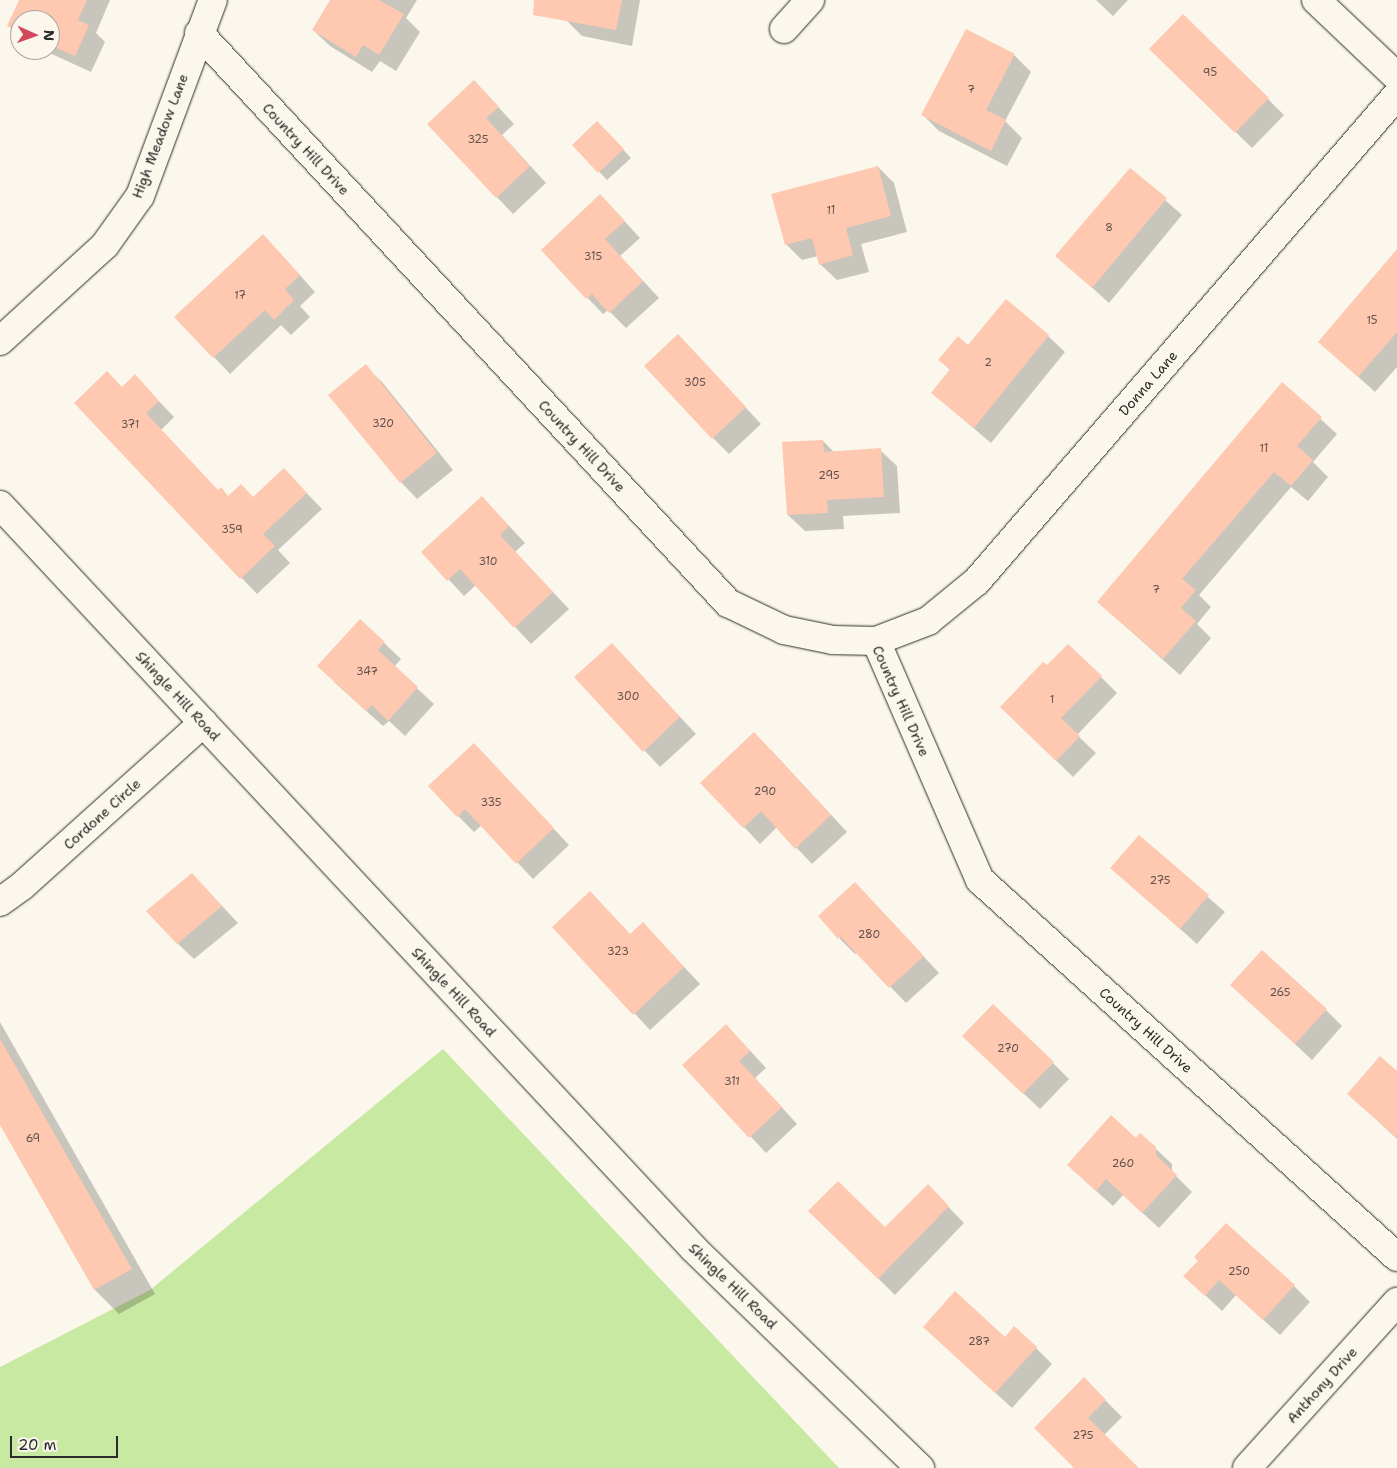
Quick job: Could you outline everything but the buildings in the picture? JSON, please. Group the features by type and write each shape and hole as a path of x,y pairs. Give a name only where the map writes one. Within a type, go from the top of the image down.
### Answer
{"street":[{"name":"High Meadow Lane","path":"0,341 105,245 140,196 199,33 213,0"},
{"path":"784,29 810,0"},
{"path":"1316,0 1397,77"},
{"name":"Country Hill Drive","path":"199,33 728,603 784,630 833,640 876,641 980,880 1397,1257"},
{"name":"Donna Lane","path":"876,641 928,621 977,581 1397,95"},
{"name":"Shingle Hill Road","path":"0,506 694,1249 920,1468"},
{"name":"Cordone Circle","path":"0,902 22,886 203,723"},
{"name":"Anthony Drive","path":"1247,1468 1397,1302"}],"green space":[{"path":"443,1049 839,1468 0,1468 0,1367 150,1290"}]}
